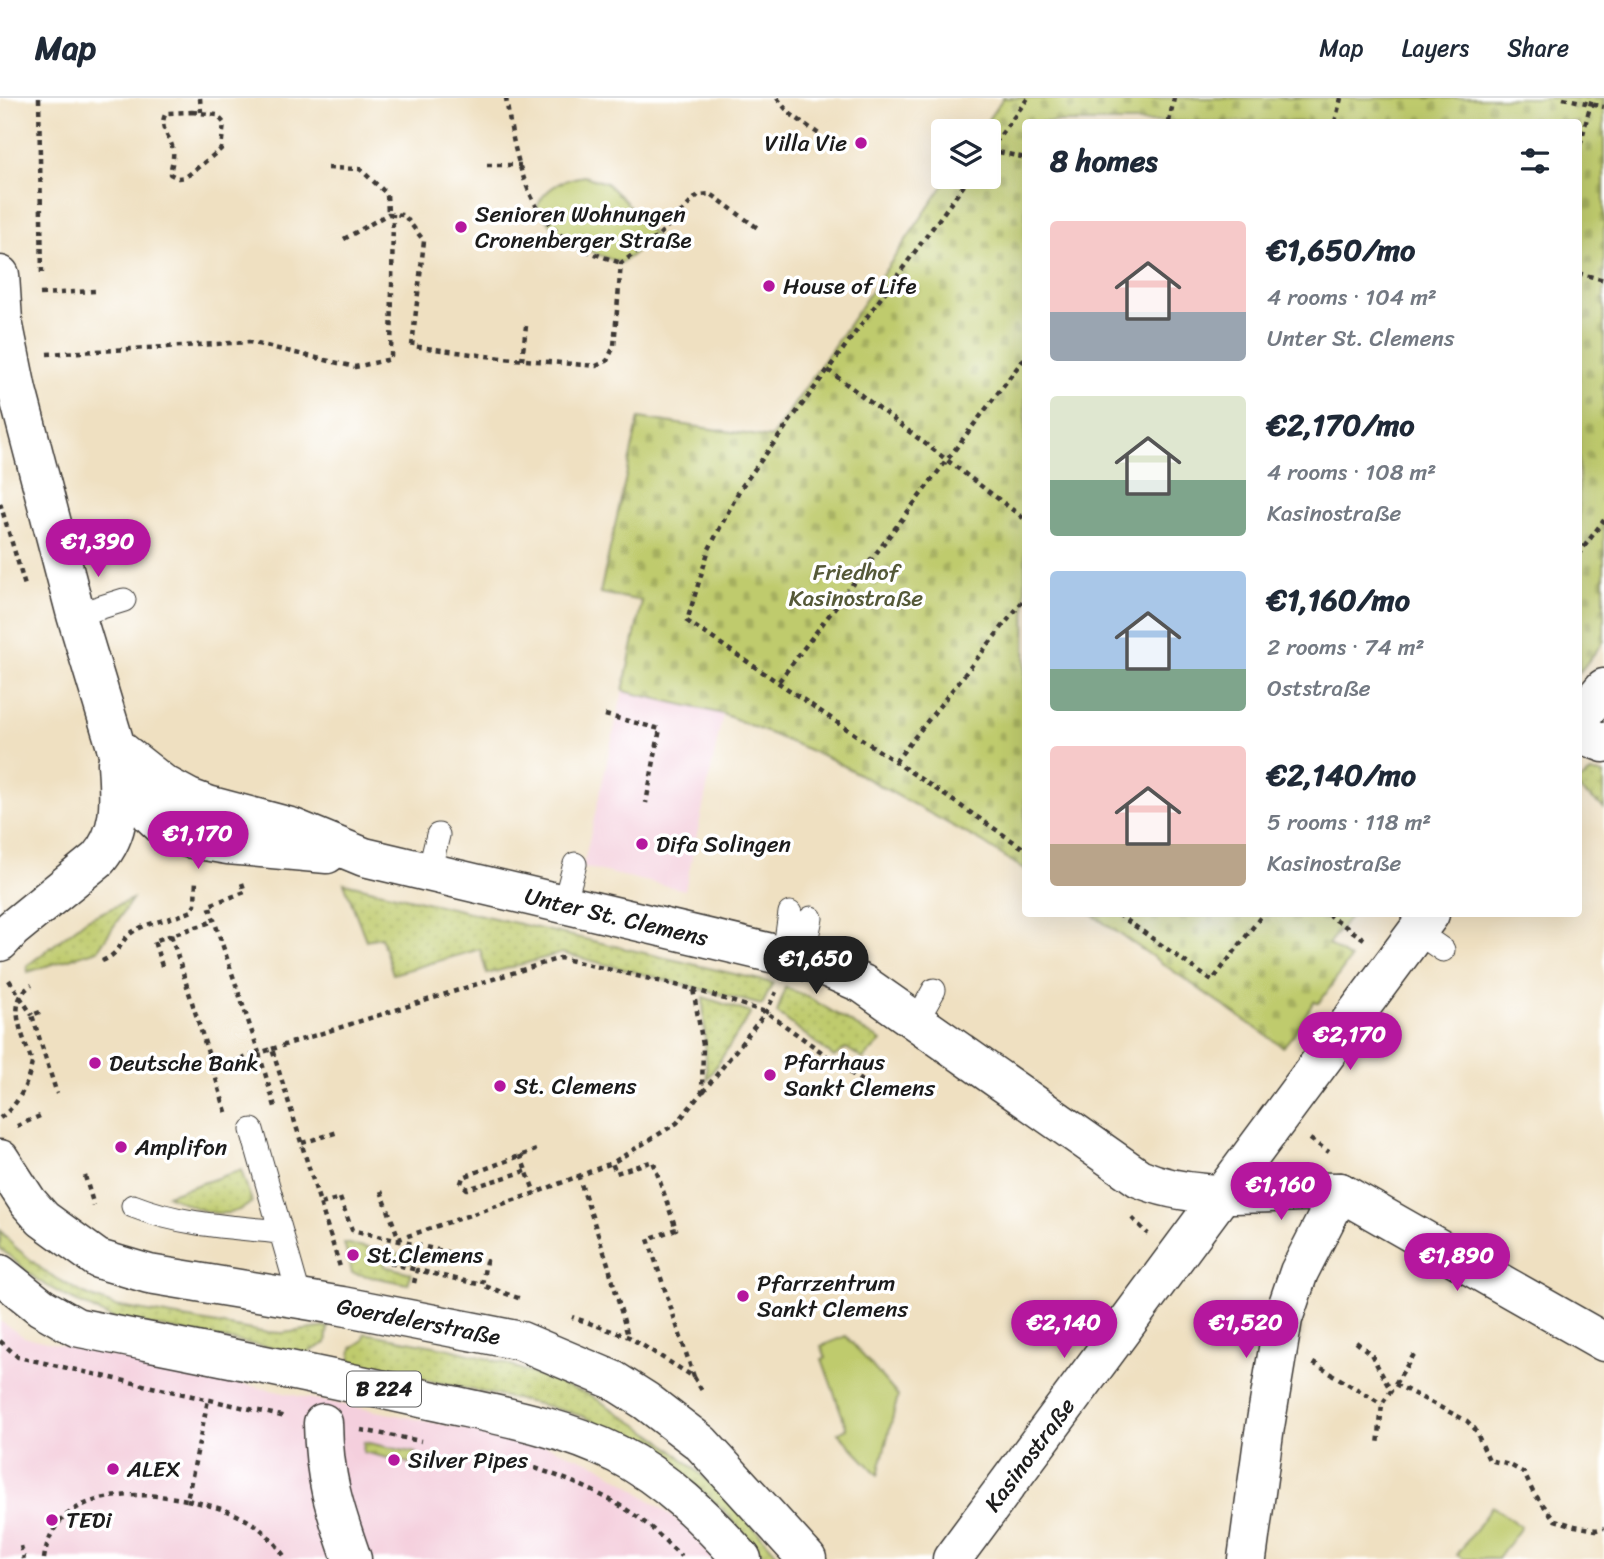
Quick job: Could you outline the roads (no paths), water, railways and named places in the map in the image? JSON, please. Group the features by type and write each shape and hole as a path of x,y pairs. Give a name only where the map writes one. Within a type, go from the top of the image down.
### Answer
{"street":[{"path":"0,275 3,321 17,390 76,615 116,747 118,813 110,845 98,859 12,929 2,958"},
{"path":"1582,714 1604,688"},
{"path":"1582,735 1604,743"},
{"name":"Unter St. Clemens","path":"116,747 138,797 151,815 168,831 200,842 285,852 365,857"},
{"name":"Unter St. Clemens","path":"116,747 163,784 189,798 291,827 365,857 793,957 818,964 863,984 925,1006 1139,1178 1161,1187 1222,1195 1340,1192"},
{"name":"Kasinostraße","path":"952,1559 1222,1195 1430,932"},
{"name":"Goerdelerstraße","path":"0,1159 28,1202 43,1219 98,1259 149,1274 342,1306 521,1341 613,1380 646,1401 701,1443 807,1559"},
{"path":"1247,1559 1283,1320 1299,1272 1340,1192 1600,1331"},
{"name":"B 224","path":"0,1274 41,1307 76,1327 331,1377 562,1430 618,1455 659,1481 713,1527 742,1559"},
{"path":"323,1423 324,1460 332,1502 352,1559"}],"lane":[{"path":"76,615 124,600"},
{"path":"429,872 438,835"},
{"path":"564,904 575,864"},
{"path":"793,957 800,916"},
{"path":"252,1130 300,1299"},
{"path":"133,1206 168,1219 190,1223 281,1232"}],"place":[{"name":"Villa Vie","path":"861,143"},
{"name":"Senioren Wohnungen Cronenberger Straße","path":"461,227"},
{"name":"House of Life","path":"769,286"},
{"name":"Difa Solingen","path":"642,844"},
{"name":"Deutsche Bank","path":"95,1063"},
{"name":"Pfarrhaus Sankt Clemens","path":"770,1075"},
{"name":"St. Clemens","path":"500,1086"},
{"name":"Amplifon","path":"121,1147"},
{"name":"St.Clemens","path":"353,1255"},
{"name":"Pfarrzentrum Sankt Clemens","path":"743,1296"},
{"name":"Silver Pipes","path":"394,1460"},
{"name":"ALEX","path":"113,1469"},
{"name":"TEDi","path":"52,1520"}],"park label":[{"name":"Friedhof Kasinostraße","path":"856,585"}]}
